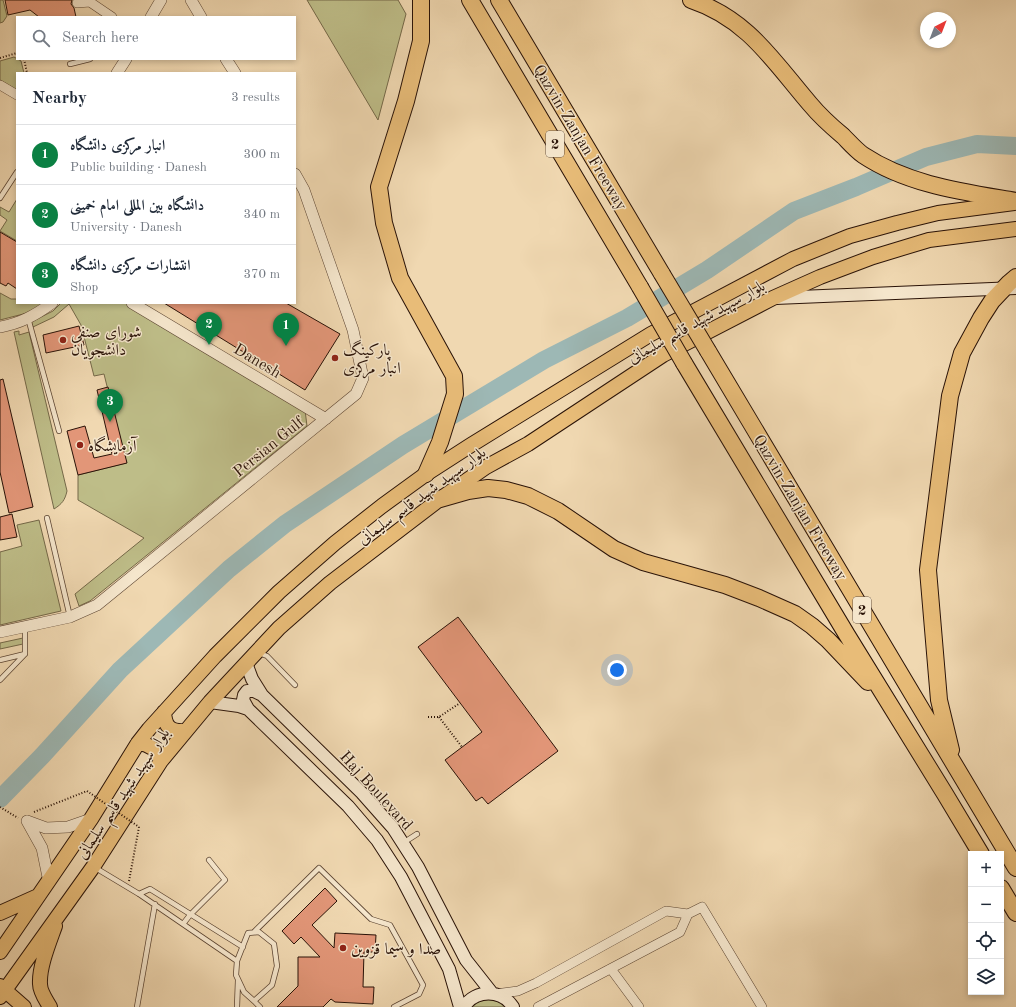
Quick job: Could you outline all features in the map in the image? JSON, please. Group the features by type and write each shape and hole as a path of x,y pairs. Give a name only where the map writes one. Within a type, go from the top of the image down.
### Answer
{"highway":[{"path":"421,0 421,41 406,101 379,187 384,223 400,278 454,376 455,394 440,442 426,474"},
{"name":"Qazvin-Zanjan Freeway","path":"470,0 684,364 979,851"},
{"name":"Qazvin-Zanjan Freeway","path":"499,0 1016,868"},
{"path":"691,0 727,17 753,37 772,57 811,105 833,128 862,154 882,167 900,175 943,188 1016,202"},
{"path":"954,765 939,700 928,570 950,396 962,353 981,318 992,301 1016,277"},
{"path":"440,499 468,491 488,488 506,490 528,496 558,511 614,549 643,562 725,585 788,611 812,626 828,640 892,708"},
{"path":"1004,893 1016,913"}],"main road":[{"name":"بلوار سپهبد شهید قاسم سلیمانی","path":"0,952 92,820 138,743 164,712 220,650 279,592 335,543 426,474 651,334 793,259 850,236 897,223 938,214 1016,202"},
{"name":"بلوار سپهبد شهید قاسم سلیمانی","path":"2,991 92,867 161,761 210,702 279,628 330,583 440,499 486,467 528,444 663,355 773,298 820,277 873,257 929,240 1016,229"},
{"path":"773,298 1016,288"},
{"name":"Haj Boulevard","path":"250,659 252,679 262,695 362,793 393,828 418,867 466,960 494,994 504,998 513,1007"},
{"path":"248,709 243,700 247,691 254,691 262,695"},
{"path":"210,702 239,706 248,709"},
{"name":"Haj Boulevard","path":"248,709 348,806 377,840 401,877 449,969 460,1007"},
{"path":"164,712 167,725 172,729 185,731"},
{"path":"138,743 144,744 155,750 161,761"},
{"path":"0,913 39,896"},
{"path":"50,1007 43,996 40,985 40,973 59,913"},
{"path":"2,991 23,1007"},
{"path":"464,1007 466,1003 474,997 482,994 494,994"},
{"path":"15,1007 23,1007"}],"street":[{"path":"152,16 161,0"},
{"path":"191,0 200,16"},
{"path":"77,3 90,2 111,16"},
{"path":"118,72 125,60"},
{"path":"227,60 234,72"},
{"path":"0,85 16,94"},
{"name":"Persian Gulf","path":"0,632 70,617 97,605 356,394 363,378 353,330 304,190 296,176"},
{"path":"0,327 18,323 37,314 51,304"},
{"name":"Danesh","path":"134,304 326,419"},
{"path":"48,882 42,848 27,821 46,828 68,827 92,820"},
{"path":"494,994 518,991 536,983 666,911 688,914 702,907 762,1007"},
{"path":"538,1007 680,932 688,914"},
{"path":"610,969 639,1007"}],"lane":[{"path":"70,64 86,60"},
{"path":"0,198 16,174"},
{"path":"28,318 59,431"},
{"path":"47,518 70,617"},
{"path":"0,680 25,654 25,627"},
{"path":"250,659 260,653 267,656 295,685"},
{"path":"0,660 25,654"},
{"path":"403,843 417,834"},
{"path":"183,924 225,880 209,860"},
{"path":"92,867 155,904 237,961"},
{"path":"254,932 319,868 371,919 390,925 394,932 422,985 419,994 394,1007"},
{"path":"139,894 150,890 243,947"},
{"path":"137,1007 155,904"},
{"path":"254,1001 272,985 277,966 274,944 259,932 248,933 237,961 236,975 244,992 260,1007"},
{"path":"237,1007 238,978"}],"path":[{"path":"0,58 16,53"},
{"path":"24,60 27,72"},
{"path":"428,717 439,717 460,703"},
{"path":"439,717 462,747"},
{"path":"32,813 87,791 139,827 128,887"},
{"path":"0,807 14,816"}],"shaded area":[{"path":"0,0 3,0 7,16 3,22 0,23"},
{"path":"307,0 398,0 406,14 378,120"},
{"path":"14,57 16,60 21,61 24,72 16,72 16,89 0,80 0,61"},
{"path":"16,201 16,240 0,231 7,220 0,215 0,207 9,212"},
{"path":"0,293 11,299 16,299 16,304 43,304 31,312 0,320"},
{"path":"60,304 69,304 54,317 33,327 31,322 53,311"},
{"path":"69,304 129,304 305,410 307,426 90,601 79,606 75,594 144,538 78,500 78,475 126,463 104,374 94,376 81,325"},
{"path":"19,331 19,335 29,332 67,491 63,502 54,509 14,332"},
{"path":"39,520 61,611 0,625 0,552 22,546 17,525"},
{"path":"23,638 23,644 0,649 0,643"},
{"path":"494,997 509,1007 468,1007 471,1003"}],"building":[{"path":"5,0 72,0 71,4 74,8 76,16 38,16 30,10 8,15"},
{"path":"0,232 16,241 16,288 8,283 6,286 0,283"},
{"path":"166,304 288,304 340,334 305,390"},
{"name":"شورای صنفی دانشجویان","path":"79,326 84,345 46,353 43,335"},
{"path":"3,379 33,507 9,513 0,472 0,380"},
{"path":"108,387 127,463 78,475 67,431 85,426 94,458 112,454 97,390"},
{"path":"12,514 17,537 0,540 0,517"},
{"path":"458,617 558,751 488,804 482,797 476,801 445,760 482,732 418,647"},
{"name":"صدا و سیما قزوین","path":"325,888 337,901 312,925 334,948 335,933 376,935 375,952 364,952 363,987 374,987 373,1004 335,1002 331,999 323,1007 277,1007 298,986 298,957 320,957 301,937 294,944 282,931"}],"waterway":[{"path":"0,799 42,756 120,670 229,569 285,524 403,445 544,360 627,318 707,270 794,211 856,187 926,157 977,144 1016,146"}],"place":[{"name":"شورای صنفی دانشجویان","path":"63,340"},
{"name":"دانشگاه بین المللی امام خمینی","path":"209,345"},
{"name":"انبار مرکزی داتشگاه","path":"286,346"},
{"name":"پارکینگ انبار مرکزی","path":"335,358"},
{"name":"انتشارات مرکزی دانشگاه","path":"110,422"},
{"name":"آزمایشگاه","path":"80,445"},
{"name":"صدا و سیما قزوین","path":"343,948"}]}
